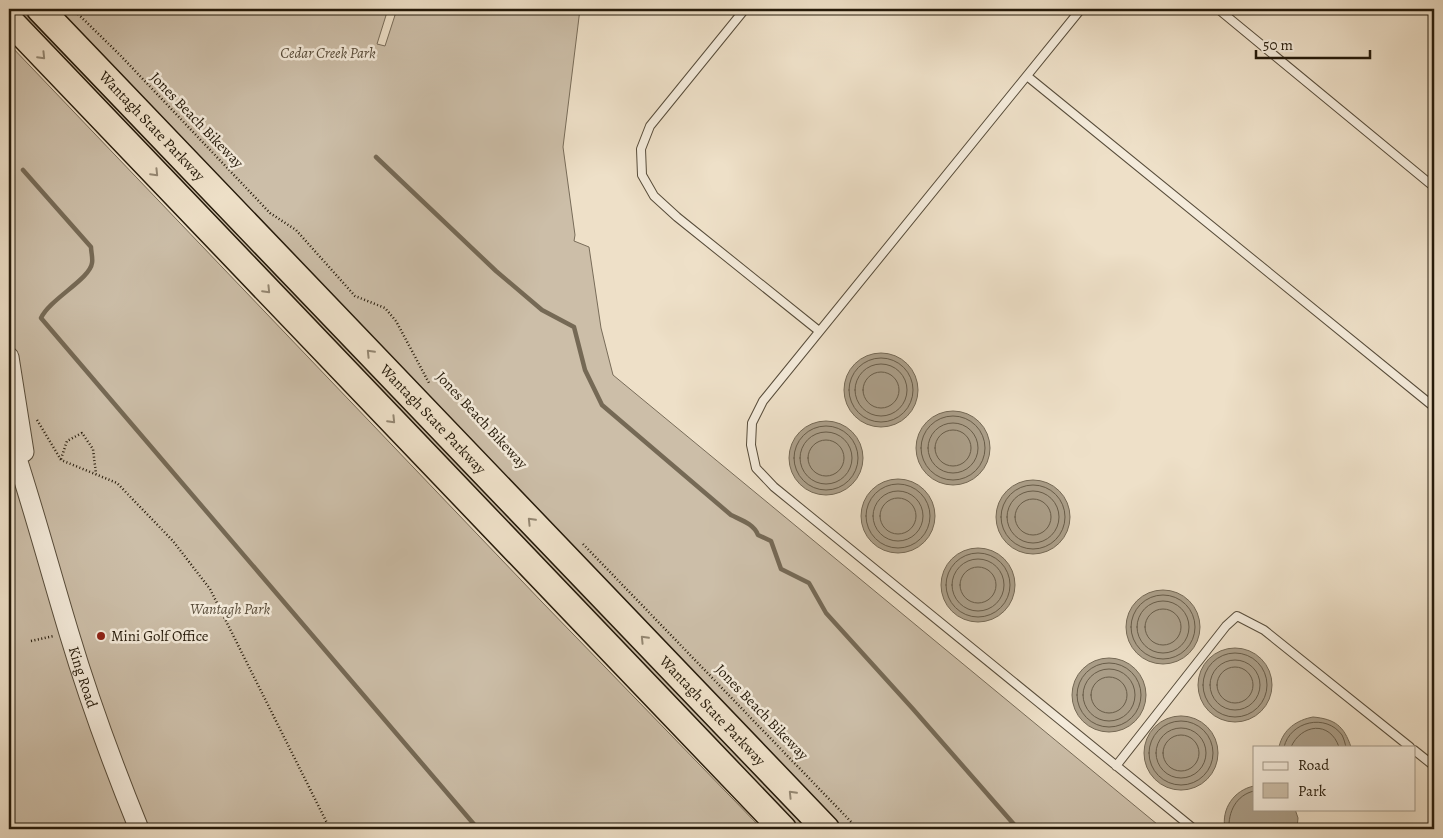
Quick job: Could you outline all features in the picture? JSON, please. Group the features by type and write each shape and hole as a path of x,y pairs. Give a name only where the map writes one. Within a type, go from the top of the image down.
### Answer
{"highway":[{"name":"Wantagh State Parkway","path":"40,9 826,829"},
{"name":"Wantagh State Parkway","path":"9,20 783,829"}],"street":[{"name":"King Road","path":"9,357 37,522"},
{"name":"King Road","path":"9,434 69,633 105,743 139,829"}],"lane":[{"path":"745,9 650,126 641,149 642,175 654,196 677,217 819,331"},
{"path":"1081,9 763,400 752,423 751,445 756,468 774,487 1194,829"},
{"path":"1218,9 1434,187"},
{"path":"1027,76 1434,406"},
{"path":"1116,766 1226,626 1237,616 1264,630 1409,746"},
{"path":"1416,752 1434,766"}],"path":[{"name":"Jones Beach Bikeway","path":"73,9 120,55 270,213 296,230 355,296 385,308 396,320 433,388"},
{"path":"37,419 61,460 117,483 173,541 210,589 330,829"},
{"path":"61,460 67,441 82,433 93,449 96,474"},
{"name":"Jones Beach Bikeway","path":"579,539 858,829"},
{"path":"31,641 62,635"}],"green space":[{"path":"12,9 20,9 808,829 796,829"},
{"name":"Cedar Creek Park","path":"56,9 388,9 377,44 385,46 397,9 580,9 563,147 575,235 574,241 589,247 601,328 613,375 1163,829 843,829"},
{"name":"Wantagh Park","path":"9,44 542,602 762,829 9,829"}],"water":[{"path":"881,353 902,359 912,369 918,390 912,411 902,421 881,427 860,421 850,411 844,390 850,369 860,359"},
{"path":"953,411 967,414 979,422 987,434 990,448 987,462 979,474 967,482 953,485 939,482 927,474 919,462 916,448 919,434 927,422 939,414"},
{"path":"826,421 847,427 857,437 863,458 857,479 847,489 826,495 805,489 795,479 789,458 795,437 805,427"},
{"path":"898,479 912,482 924,490 932,502 935,516 932,530 924,542 912,550 898,553 884,550 872,542 864,530 861,516 864,502 872,490 884,482"},
{"path":"1033,480 1054,486 1064,496 1070,517 1064,538 1054,548 1033,554 1012,548 1002,538 996,517 1002,496 1012,486"},
{"path":"978,548 999,554 1009,564 1015,585 1009,606 999,616 978,622 957,616 947,606 941,585 947,564 957,554"},
{"path":"1163,590 1184,596 1194,606 1200,627 1194,648 1184,658 1163,664 1142,658 1132,648 1126,627 1132,606 1142,596"},
{"path":"1235,648 1249,651 1261,659 1269,671 1272,685 1269,699 1261,711 1249,719 1235,722 1221,719 1209,711 1201,699 1198,685 1201,671 1209,659 1221,651"},
{"path":"1109,658 1130,664 1140,674 1146,695 1140,716 1130,726 1109,732 1088,726 1078,716 1072,695 1078,674 1088,664"},
{"path":"1181,716 1195,719 1207,727 1215,739 1218,753 1215,767 1207,779 1195,787 1181,790 1167,787 1155,779 1147,767 1144,753 1147,739 1155,727 1167,719"},
{"path":"1313,717 1333,722 1342,729 1351,746 1279,746 1287,730 1302,720"},
{"path":"1253,786 1253,810 1295,810 1298,818 1297,829 1225,829 1225,814 1230,802 1247,788"}],"waterway":[{"path":"376,157 496,271 542,310 574,327 585,370 602,405 731,515 754,528 758,535 771,541 781,569 809,583 826,613 1018,829"},
{"path":"23,170 91,247 92,261 90,269 52,304 41,318 478,829"}],"place":[{"name":"Mini Golf Office","path":"101,636"}]}
